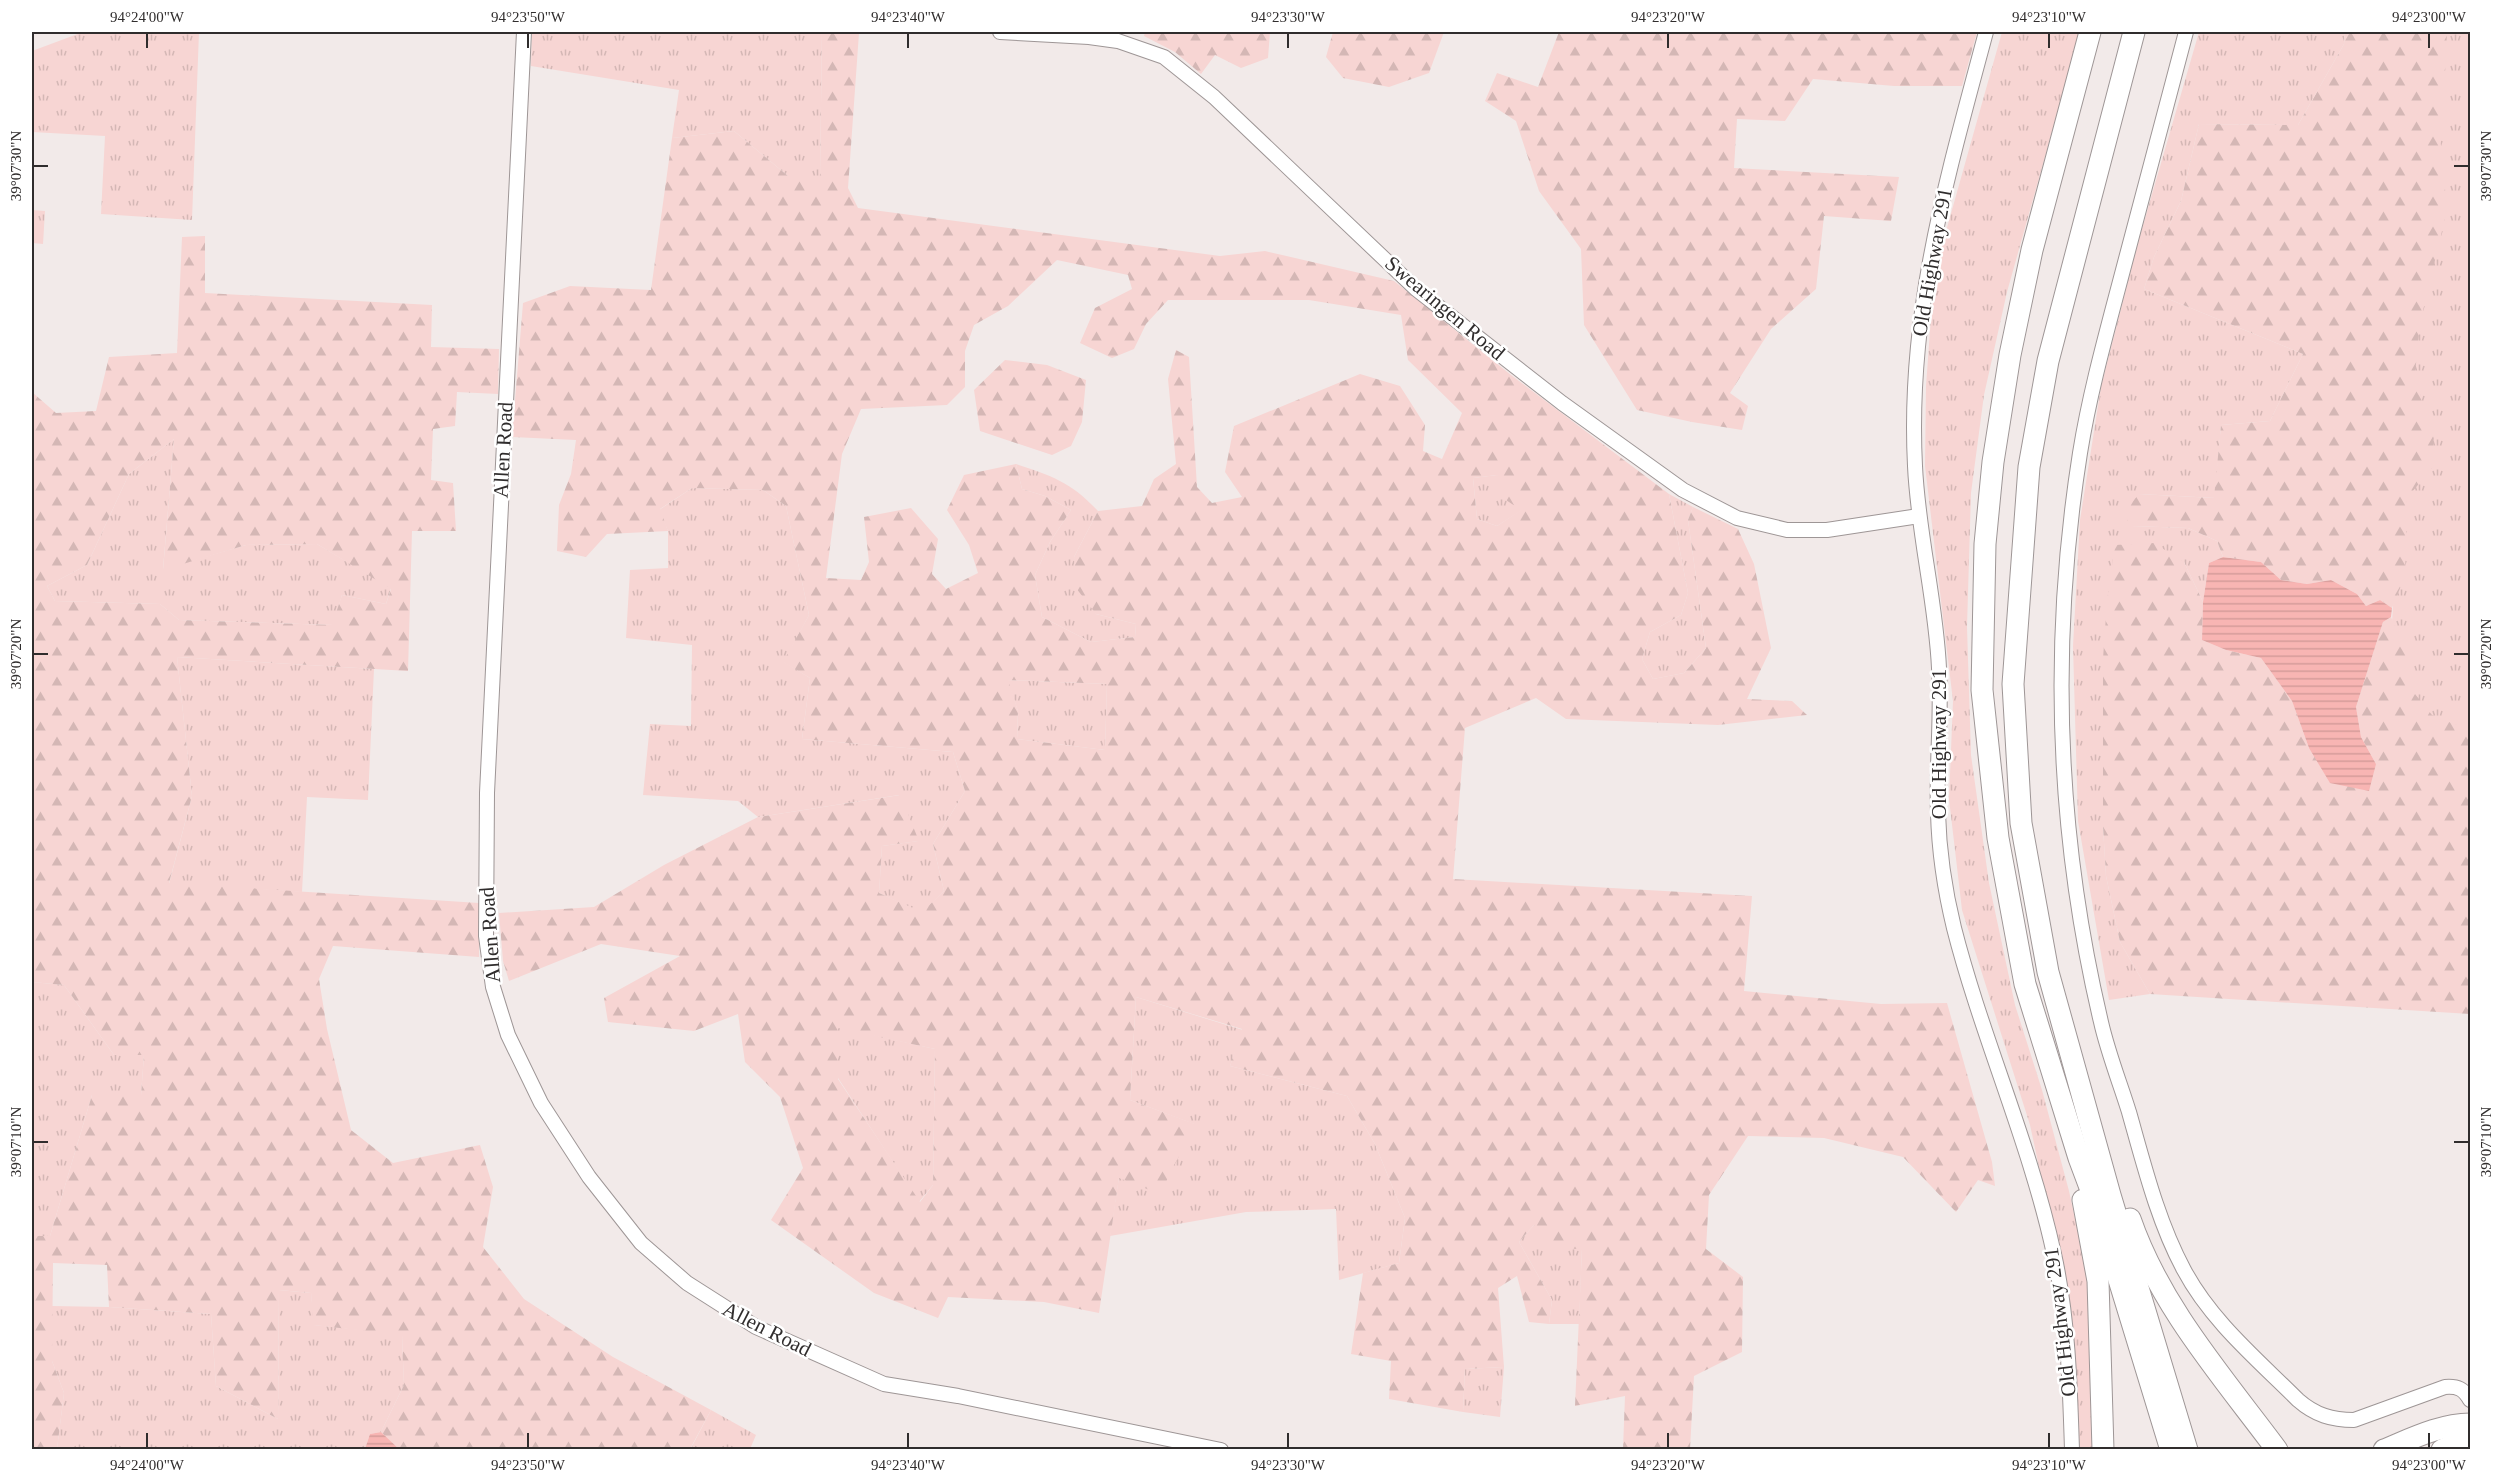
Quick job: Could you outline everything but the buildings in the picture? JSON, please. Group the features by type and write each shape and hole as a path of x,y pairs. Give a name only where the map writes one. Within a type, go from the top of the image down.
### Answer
{"highway":[{"path":"2090,32 2032,250 2010,355 1993,462 1985,544 1982,690 1998,838 2025,984 2079,1158 2098,1209 2171,1449"},
{"path":"2134,32 2048,361 2028,467 2013,684 2021,823 2048,972 2086,1110 2187,1449"},
{"path":"2086,1110 2156,1280 2177,1316 2278,1449"},
{"path":"2079,1158 2082,1198 2098,1281 2103,1449"},
{"path":"2384,1449 2455,1425 2470,1424"},
{"path":"2442,1449 2455,1444 2470,1433"}],"street":[{"name":"Allen Road","path":"524,32 487,793 486,936 493,987 508,1035 537,1093 589,1177 641,1243 687,1283 756,1327 884,1384 958,1395 1221,1449"},
{"name":"Swearingen Road","path":"1000,32 1118,41 1164,57 1214,97 1416,289 1562,403 1683,490 1737,518 1787,530 1827,530 1918,516"},
{"name":"Old Highway 291","path":"1986,32 1947,177 1928,262 1922,306 1914,412 1918,516 1939,663 1941,700 1938,812 1946,891 1968,975 2038,1196 2054,1256 2062,1304 2072,1449"},
{"path":"2186,32 2089,405 2080,451 2065,569 2061,690 2065,788 2076,890 2102,1026 2163,1222 2183,1269 2207,1306 2290,1393 2309,1410 2338,1420 2354,1420 2369,1416 2445,1387 2454,1386 2463,1389 2470,1400"}],"green space":[{"path":"83,32 199,32 192,220 101,214 105,136 32,132 32,51"},
{"path":"532,32 822,32 820,177 788,176 734,131 672,138 679,90 531,66"},
{"path":"822,32 859,33 848,188 858,208 1220,256 1265,251 1394,281 1511,375 1669,494 1688,593 1681,615 1650,632 1642,659 1653,679 1684,673 1706,648 1688,520 1693,507 1738,529 1754,564 1771,648 1747,699 1792,701 1807,715 1718,725 1566,719 1536,698 1465,728 1453,879 1752,896 1744,991 1881,1004 1947,1003 1992,1162 1995,1186 1978,1180 1956,1212 1903,1157 1824,1138 1748,1136 1709,1195 1706,1249 1743,1277 1742,1352 1694,1376 1690,1449 1623,1449 1625,1396 1575,1406 1582,1249 1549,1248 1534,1225 1519,1242 1552,1300 1549,1324 1529,1322 1517,1276 1498,1288 1504,1367 1465,1369 1463,1412 1389,1399 1391,1361 1351,1354 1363,1273 1399,1263 1405,1218 1375,1144 1347,1096 1230,1066 1242,1029 1136,997 1130,1100 1195,1124 1160,1194 1119,1178 1099,1313 1044,1302 948,1297 938,1318 874,1293 771,1220 803,1168 780,1097 745,1062 738,1014 694,1031 608,1022 604,998 680,956 601,944 509,981 503,961 499,913 594,907 664,865 758,817 900,795 919,841 882,846 879,893 922,912 944,891 933,844 965,791 953,752 802,739 810,678 783,662 809,615 786,506 763,490 692,488 660,509 668,531 607,534 586,557 557,551 559,505 571,474 576,440 512,437 523,303 570,286 651,290 672,138 734,131 788,176 820,176","holes":["1057,260 1128,275 1132,289 1095,308 1080,343 1112,358 1134,349 1146,324 1168,300 1309,300 1401,315 1408,360 1462,413 1442,459 1423,451 1425,425 1400,386 1360,374 1234,426 1225,472 1242,497 1212,503 1197,487 1189,357 1176,350 1168,379 1176,464 1154,479 1142,506 1098,511 1074,557 1076,588 1096,614 1136,624 1135,637 1091,642 1042,617 1035,575 1050,542 1071,510 1045,496 1022,489 1016,464 964,475 947,510 969,545 978,573 946,589 932,574 938,539 911,508 864,517 869,562 861,580 826,578 842,454 861,409 947,405 965,387 965,351 974,325 1008,306","1497,475 1503,498 1521,510 1497,526 1477,519 1473,478","1008,680 1107,684 1105,750 1017,739 1018,711","838,1028 935,1049 933,1185 920,1202 838,1079"]},
{"path":"1145,32 1270,32 1268,58 1241,68 1215,55 1201,74 1175,52 1144,36"},
{"path":"1333,32 1444,32 1429,73 1389,87 1343,78 1326,57"},
{"path":"1559,32 1977,32 1962,86 1894,86 1813,79 1785,121 1737,119 1734,168 1899,177 1891,221 1824,216 1816,289 1771,329 1730,393 1748,406 1742,430 1637,410 1584,325 1581,249 1539,191 1516,121 1485,101 1497,73 1538,87"},
{"path":"2002,32 2080,32 2007,292 1984,395 1971,493 1967,627 1971,755 1989,883 2015,1005 2042,1090 2069,1191 2088,1278 2094,1449 2080,1449 2064,1265 2049,1213 2030,1125 1962,910 1949,799 1953,701 1925,466 1926,386 1931,317 1941,249"},
{"path":"2199,32 2345,32 2344,44 2298,125 2199,124 2181,201 2154,257 2144,289 2303,354 2270,421 2221,425 2215,498 2139,494 2132,526 2188,528 2217,541 2223,557 2209,563 2203,602 2184,562 2104,772 2103,826 2106,876 2120,942 2150,994 2109,1000 2078,821 2073,646 2080,520 2101,387 2137,246"},
{"path":"2345,32 2447,32 2443,117 2439,125 2447,210 2420,323 2415,374 2429,427 2434,433 2432,468 2407,498 2405,576 2392,608 2380,600 2366,606 2357,594 2331,580 2307,584 2281,580 2261,562 2223,557 2217,541 2188,528 2131,526 2123,513 2139,494 2214,498 2221,425 2270,421 2303,354 2144,289 2154,257 2181,201 2199,124 2298,125 2344,44"},
{"path":"2425,32 2470,32 2470,734 2386,730"},
{"path":"32,210 45,211 43,244 32,243"},
{"path":"205,236 205,293 432,305 431,347 499,349 498,394 457,392 455,426 433,429 431,480 453,483 456,531 412,531 408,671 177,657 192,796 169,883 479,903 479,957 333,946 319,979 327,1029 351,1130 393,1163 480,1145 493,1187 483,1247 524,1299 613,1357 711,1410 690,1449 399,1449 381,1432 404,1385 402,1335 313,1325 311,1293 279,1290 278,1419 216,1386 211,1314 109,1307 107,1265 53,1263 52,1361 64,1393 57,1449 32,1449 32,1236 50,1236 92,1095 141,1095 144,1055 114,1055 64,985 32,982 32,392 56,413 96,411 109,357 177,353 182,237","holes":["174,439 163,570 246,545 317,544 391,589 386,604 342,595 332,625 179,620 160,604 55,601 47,586 87,565 129,474"]},
{"path":"1005,360 1047,365 1086,380 1082,422 1071,446 1052,455 980,431 974,390"},
{"path":"174,439 163,569 246,545 317,544 391,588 386,604 342,595 333,625 179,620 160,604 55,601 47,586 87,565 129,474"},
{"path":"1016,464 1060,481 1079,493 1098,511 1074,557 1096,614 1136,624 1135,637 1091,642 1042,617 1035,575 1050,542 1071,510 1045,496 1022,489"},
{"path":"1497,475 1522,510 1497,526 1477,519 1473,478"},
{"path":"692,488 763,490 786,506 809,615 784,662 810,678 802,739 953,752 965,791 933,844 944,891 922,913 879,893 882,846 918,841 899,795 758,817 738,801 643,795 650,724 691,726 692,645 626,638 630,570 668,568 668,531 659,510"},
{"path":"1669,494 1693,507 1688,520 1706,648 1684,673 1653,679 1642,659 1650,632 1681,615 1688,593"},
{"path":"2154,543 2184,562 2203,602 2202,640 2226,650 2261,658 2292,701 2309,748 2376,764 2361,737 2356,707 2383,622 2391,617 2407,651 2415,694 2432,715 2454,724 2470,725 2470,1014 2150,994 2120,942 2106,876 2103,826 2103,659 2107,601 2115,545"},
{"path":"177,657 374,669 368,800 307,797 302,892 169,884 192,796"},
{"path":"1007,680 1107,684 1105,750 1017,739 1018,711"},
{"path":"32,982 64,985 114,1055 144,1055 141,1095 92,1095 50,1236 32,1236"},
{"path":"1136,997 1243,1030 1230,1066 1347,1096 1375,1144 1405,1218 1399,1263 1339,1280 1336,1209 1246,1212 1110,1236 1119,1177 1194,1124 1130,1100"},
{"path":"838,1027 935,1049 933,1185 919,1202 838,1078"},
{"path":"1534,1225 1582,1249 1579,1324 1549,1324 1552,1300 1519,1242"},
{"path":"279,1290 311,1293 314,1325 402,1334 404,1385 381,1432 370,1434 365,1449 57,1449 64,1393 52,1361 52,1306 109,1307 211,1314 216,1386 278,1419"},
{"path":"1504,1367 1500,1417 1463,1412 1465,1369"},
{"path":"711,1410 756,1435 750,1449 690,1450"}],"shaded area":[{"path":"2223,557 2261,562 2281,580 2307,584 2331,580 2357,594 2366,606 2380,600 2392,608 2391,617 2383,622 2356,707 2361,737 2376,764 2369,791 2330,783 2309,748 2292,701 2261,658 2226,650 2202,640 2203,602 2209,563"},
{"path":"381,1432 399,1449 365,1449 370,1434"}]}
